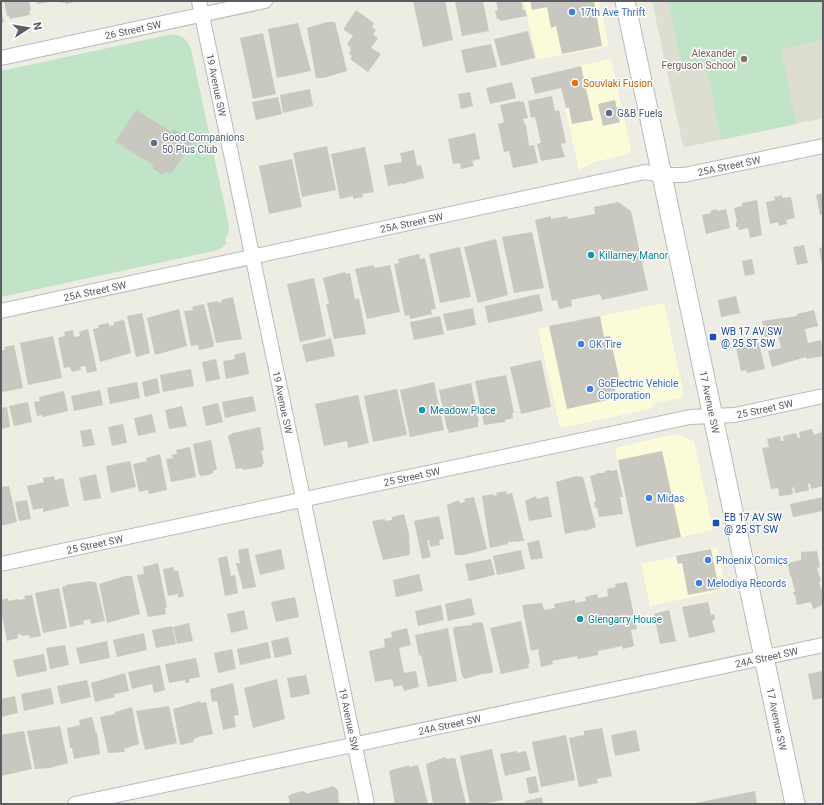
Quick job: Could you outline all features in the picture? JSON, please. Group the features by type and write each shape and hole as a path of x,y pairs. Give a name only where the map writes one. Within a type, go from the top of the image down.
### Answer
{"main road":[{"name":"17 Avenue SW","path":"625,1 795,804"}],"street":[{"name":"19 Avenue SW","path":"199,1 367,804"},
{"name":"26 Street SW","path":"1,58 265,1"},
{"name":"25A Street SW","path":"1,311 645,172 662,175 684,175 823,146"},
{"name":"25 Street SW","path":"1,564 690,417 742,414 823,396"},
{"name":"24A Street SW","path":"75,804 823,645"}],"shaded area":[{"path":"524,1 599,1 609,46 537,60"},
{"name":"Alexander Ferguson School","path":"652,1 823,1 823,118 686,147 683,146"},
{"name":"Alexander Ferguson School","path":"668,1 823,1 823,40 781,49 796,124 721,140 706,65 683,70"},
{"path":"168,35 176,35 185,39 191,49 229,226 225,240 227,243 222,248 214,251 1,297 1,71"},
{"path":"611,59 631,150 628,154 594,162 579,170 557,71"},
{"path":"664,303 683,390 681,398 656,403 650,409 560,428 538,329"},
{"path":"676,434 694,441 713,530 636,547 615,448"},
{"path":"717,547 726,590 650,606 641,564"}],"building":[{"path":"4,1 29,1 31,11 29,11 30,15 10,19 9,16 7,16"},
{"path":"37,1 49,1 49,2 37,4"},
{"path":"60,1 75,2 65,4 65,2 60,3"},
{"path":"413,1 445,1 453,40 423,47"},
{"path":"455,1 483,1 489,31 462,36"},
{"path":"496,1 521,1 523,10 525,10 527,16 500,21 499,18 497,19 495,11 498,10"},
{"path":"530,1 594,1 602,46 562,54 556,26 551,28 547,7 532,10"},
{"path":"1,10 4,22 1,23"},
{"path":"356,10 374,23 372,27 376,30 373,34 378,38 371,48 381,54 368,72 350,59 352,56 349,54 351,48 347,44 353,36 344,30"},
{"path":"327,22 335,22 347,71 323,78 316,78 307,28"},
{"path":"298,23 311,71 277,78 268,29"},
{"path":"528,31 535,58 501,66 494,39"},
{"path":"263,33 276,94 253,99 240,38"},
{"path":"491,44 497,67 466,73 461,50"},
{"path":"581,66 593,120 572,124 569,108 566,108 561,88 535,94 531,78"},
{"path":"512,82 516,98 490,104 486,88"},
{"path":"310,89 313,106 283,113 280,95"},
{"path":"470,92 473,106 461,109 458,94"},
{"path":"552,96 555,111 559,110 566,143 561,144 565,157 541,161 537,144 541,143 535,117 531,118 528,101"},
{"path":"278,97 282,114 256,120 252,102"},
{"path":"615,100 620,122 603,126 598,104"},
{"path":"519,101 524,102 528,118 523,119 526,125 529,146 534,145 538,163 513,168 509,151 504,152 498,124 504,122 500,105"},
{"name":"Good Companions 50 Plus Club","path":"136,110 172,132 174,129 191,140 192,143 171,174 167,171 162,175 152,168 154,165 115,142"},
{"path":"475,133 480,159 472,161 474,166 461,169 460,163 453,164 448,139"},
{"path":"327,146 336,190 302,197 293,153"},
{"path":"365,147 374,192 362,194 363,197 353,199 353,196 340,199 331,154"},
{"path":"414,150 417,166 421,165 424,178 388,186 384,165 402,162 400,153"},
{"path":"292,159 302,207 269,214 259,166"},
{"path":"823,193 823,215 820,215 816,195"},
{"path":"782,195 782,198 791,197 795,218 786,220 787,224 779,226 778,222 770,224 766,202 775,200 774,197"},
{"path":"757,200 762,235 750,238 748,228 739,230 738,227 736,227 737,222 734,208 742,206 742,203"},
{"name":"Killarney Manor","path":"618,202 631,211 648,290 602,300 600,294 571,300 572,306 559,309 557,300 552,301 535,220 551,216 551,219 567,216 568,219 595,214 594,207"},
{"path":"717,209 717,211 726,209 730,228 706,234 702,215 711,213 710,211"},
{"path":"532,232 544,288 514,293 502,237"},
{"path":"496,239 508,295 478,303 464,247"},
{"path":"804,245 808,263 797,265 793,247"},
{"path":"460,247 471,297 440,303 429,254"},
{"path":"823,247 823,264 822,264 819,248"},
{"path":"419,254 420,259 425,258 436,309 431,310 432,314 410,319 409,315 405,316 394,264 399,263 398,259"},
{"path":"752,259 755,274 745,276 742,261"},
{"path":"374,265 374,268 390,265 400,312 367,319 355,269"},
{"path":"345,272 346,274 350,273 355,299 359,298 366,334 334,339 326,304 329,304 323,278"},
{"path":"314,278 326,336 300,342 287,284"},
{"path":"539,294 543,311 488,323 485,306"},
{"path":"736,296 740,313 721,317 718,300"},
{"path":"233,297 242,339 216,343 207,303 218,301 218,303 222,302 221,300"},
{"path":"204,304 214,344 213,347 199,350 198,345 191,346 184,311 193,310 192,307"},
{"path":"473,308 476,325 447,331 443,314"},
{"path":"179,309 187,346 155,355 147,318"},
{"path":"814,310 818,326 805,329 808,343 821,340 823,356 807,359 806,357 772,367 768,351 781,348 778,335 765,337 762,321 797,316 797,314"},
{"path":"142,313 150,353 136,357 127,316"},
{"path":"440,316 444,334 414,340 410,322"},
{"path":"600,316 604,337 610,336 619,378 613,379 617,398 567,409 549,326"},
{"path":"124,320 131,353 100,362 93,329 99,328 98,325 109,323 109,326 114,325 114,322"},
{"path":"88,329 97,371 87,373 85,366 80,367 81,370 72,372 70,367 64,368 58,338 65,336 64,332 73,330 74,337 80,336 79,332"},
{"path":"53,336 62,378 28,385 20,343"},
{"path":"331,338 335,356 306,362 302,345"},
{"path":"759,343 765,369 747,373 746,370 741,371 736,348"},
{"path":"14,345 23,388 3,392 1,391 1,350 5,350 4,347"},
{"path":"245,352 249,374 226,379 223,361 235,359 234,355"},
{"path":"216,359 220,379 206,382 202,362"},
{"path":"541,360 551,407 521,414 510,367"},
{"path":"191,369 194,386 163,392 160,375"},
{"path":"506,375 514,413 512,413 513,418 505,420 505,422 484,425 475,381"},
{"path":"157,378 160,393 145,397 142,382"},
{"path":"137,382 140,398 110,404 107,388"},
{"name":"Meadow Place","path":"434,382 444,430 410,437 400,390"},
{"path":"471,383 479,422 478,427 449,433 439,390"},
{"path":"397,389 407,435 373,442 364,396"},
{"path":"100,390 103,405 74,411 71,396"},
{"path":"64,391 68,411 43,417 42,415 37,416 34,402 40,401 39,397"},
{"path":"358,395 369,443 348,448 347,441 324,446 315,404"},
{"path":"253,396 256,411 225,418 222,402"},
{"path":"28,402 32,422 14,426 9,406"},
{"path":"218,403 223,422 206,426 202,407"},
{"path":"182,406 187,426 169,429 165,410"},
{"path":"7,407 10,427 1,429 1,408"},
{"path":"152,414 156,432 138,436 134,418"},
{"path":"123,424 127,443 112,446 108,427"},
{"path":"260,427 264,450 261,451 264,463 261,467 243,470 242,468 236,469 228,436 233,433"},
{"path":"823,427 823,486 811,489 810,483 808,484 809,490 795,493 794,487 792,488 793,493 790,495 779,496 778,488 771,489 762,448 769,447 767,439 780,436 781,441 784,441 783,436 796,433 798,438 800,438 799,432 812,429 814,435 822,432 821,428"},
{"path":"91,429 95,445 83,447 80,431"},
{"path":"211,440 217,470 213,470 214,472 209,475 201,476 199,474 193,444"},
{"path":"190,447 196,477 171,482 166,459 173,458 172,455 177,454 176,450"},
{"name":"Midas","path":"662,451 681,537 636,547 618,460"},
{"path":"160,454 167,490 149,494 148,490 139,492 133,464 147,461 146,458"},
{"path":"130,461 136,487 111,493 106,466"},
{"path":"610,470 617,470 623,497 620,497 623,514 599,517 597,507 595,508 594,502 596,501 590,476"},
{"path":"96,474 101,498 84,501 79,478"},
{"path":"54,476 55,480 63,478 69,506 43,512 43,508 33,510 27,486 44,482 43,478"},
{"path":"576,476 583,477 596,527 585,531 583,530 565,534 556,482"},
{"path":"9,486 17,522 1,526 1,487"},
{"path":"506,491 507,494 512,493 524,541 508,542 508,544 490,548 482,496 493,494 493,496 497,495 496,493"},
{"path":"536,496 537,499 548,496 552,517 529,521 525,501"},
{"path":"474,497 487,549 464,555 455,555 447,505 459,500 460,503 465,502 464,499"},
{"path":"823,497 823,511 793,517 790,504"},
{"path":"27,500 31,519 19,521 15,502"},
{"path":"404,514 409,534 410,555 383,560 372,521 385,519 385,521 392,520 392,517"},
{"path":"439,516 444,539 439,540 440,545 430,547 429,540 427,541 431,557 422,559 414,521"},
{"path":"539,540 543,558 531,560 527,543"},
{"path":"248,548 256,587 243,589 236,563 240,563 238,550"},
{"path":"281,549 285,569 260,575 255,555"},
{"path":"711,549 719,589 688,595 682,563 678,564 676,556"},
{"path":"521,550 525,569 497,575 493,556"},
{"path":"817,551 820,567 817,568 821,581 819,581 821,589 823,589 823,605 813,609 811,602 797,605 788,563 801,560 801,552"},
{"path":"227,556 231,576 235,575 238,593 225,596 218,558"},
{"path":"491,559 495,575 469,581 465,564"},
{"path":"158,563 167,607 165,608 166,614 148,617 137,575 144,574 143,567"},
{"path":"173,567 174,571 178,571 184,596 178,598 178,594 168,596 163,569"},
{"path":"419,574 423,591 396,597 393,580"},
{"path":"125,576 132,576 140,614 107,623 99,584"},
{"path":"91,581 96,582 105,621 91,624 90,619 83,621 84,624 70,627 62,587"},
{"name":"Glengarry House","path":"627,582 637,629 631,630 634,646 623,649 622,646 598,651 598,655 578,659 577,656 552,661 553,664 541,667 538,649 531,651 522,605 542,603 544,610 555,608 554,604 575,600 575,603 586,601 585,597 597,594 598,598 608,596 607,589 616,587 615,584"},
{"path":"59,588 67,628 43,633 35,593"},
{"path":"32,595 41,636 30,638 29,635 22,636 21,634 17,635 18,638 7,641 1,610 1,600 8,598 8,601 25,599 24,596"},
{"path":"295,597 299,617 276,622 271,602"},
{"path":"471,598 475,615 448,621 445,604"},
{"path":"708,602 711,615 714,614 715,620 712,620 715,632 689,638 682,607"},
{"path":"441,605 444,620 418,626 415,611"},
{"path":"244,610 248,629 231,633 227,614"},
{"path":"669,610 676,641 660,644 654,614"},
{"path":"521,621 530,663 528,664 529,668 501,674 490,628"},
{"path":"481,622 483,624 493,670 492,673 465,679 462,676 453,630 454,627 472,625 473,623"},
{"path":"189,623 193,641 177,644 173,627"},
{"path":"172,626 176,644 156,648 152,630"},
{"path":"407,628 411,645 399,648 404,673 416,671 419,687 404,691 402,685 394,687 392,679 375,682 369,651 385,647 384,639 392,637 391,632"},
{"path":"448,628 457,681 428,687 421,655 419,656 415,635"},
{"path":"144,633 147,650 117,657 113,640"},
{"path":"288,637 292,654 275,658 271,641"},
{"path":"107,641 110,658 80,664 76,648"},
{"path":"268,642 271,658 240,665 237,649"},
{"path":"65,645 69,665 50,669 46,648"},
{"path":"232,649 236,669 218,673 214,653"},
{"path":"44,654 47,671 17,677 13,660"},
{"path":"196,658 200,677 189,679 190,682 185,683 185,680 169,683 165,664"},
{"path":"160,665 165,690 154,693 152,684 132,689 128,672"},
{"path":"823,671 823,698 813,700 808,674"},
{"path":"125,673 129,691 114,694 115,697 95,702 91,683"},
{"path":"306,675 310,694 291,698 287,678"},
{"path":"277,679 285,719 253,728 244,688"},
{"path":"87,680 91,697 61,704 57,686"},
{"path":"233,683 239,715 234,716 236,727 223,730 217,701 212,702 210,689"},
{"path":"51,688 54,704 24,711 21,694"},
{"path":"15,696 18,713 1,717 1,699"},
{"path":"200,701 201,703 206,702 213,734 198,737 193,740 194,742 180,745 173,709"},
{"path":"169,706 177,743 145,750 136,711"},
{"path":"132,707 139,744 124,749 125,752 108,753 100,717 115,714 115,712"},
{"path":"92,717 96,733 97,732 100,754 74,759 72,748 70,748 67,728 80,725 79,720"},
{"path":"60,726 68,763 50,768 35,769 27,731"},
{"path":"602,728 612,776 597,779 598,783 579,787 569,738 584,735 584,731"},
{"path":"636,730 640,751 615,756 611,735"},
{"path":"24,731 32,769 1,776 1,735"},
{"path":"566,735 575,780 541,787 532,742"},
{"path":"492,749 503,800 482,804 470,804 460,756"},
{"path":"517,751 517,753 526,751 531,770 505,776 500,754"},
{"path":"445,757 446,759 455,758 466,804 433,804 426,764"},
{"path":"409,765 409,767 418,765 428,804 395,804 389,771"},
{"path":"536,776 539,792 529,794 526,778"},
{"path":"333,786 338,790 339,804 290,804 288,796 291,794 303,791 306,792 306,794"},
{"path":"755,791 757,804 696,804 696,803"},
{"path":"542,797 543,804 525,804 525,801"}],"place":[{"name":"17th Ave Thrift","path":"572,12"},
{"name":"Alexander Ferguson School","path":"744,59"},
{"name":"Souvlaki Fusion","path":"575,83"},
{"name":"G&B Fuels","path":"609,113"},
{"name":"Good Companions 50 Plus Club","path":"154,143"},
{"name":"Killarney Manor","path":"591,255"},
{"name":"WB 17 AV SW @ 25 ST SW","path":"713,337"},
{"name":"OK Tire","path":"581,344"},
{"name":"GoElectric Vehicle Corporation","path":"590,389"},
{"name":"Meadow Place","path":"422,410"},
{"name":"Midas","path":"649,498"},
{"name":"EB 17 AV SW @ 25 ST SW","path":"716,523"},
{"name":"Phoenix Comics","path":"708,560"},
{"name":"Melodiya Records","path":"699,583"},
{"name":"Glengarry House","path":"580,619"}]}
